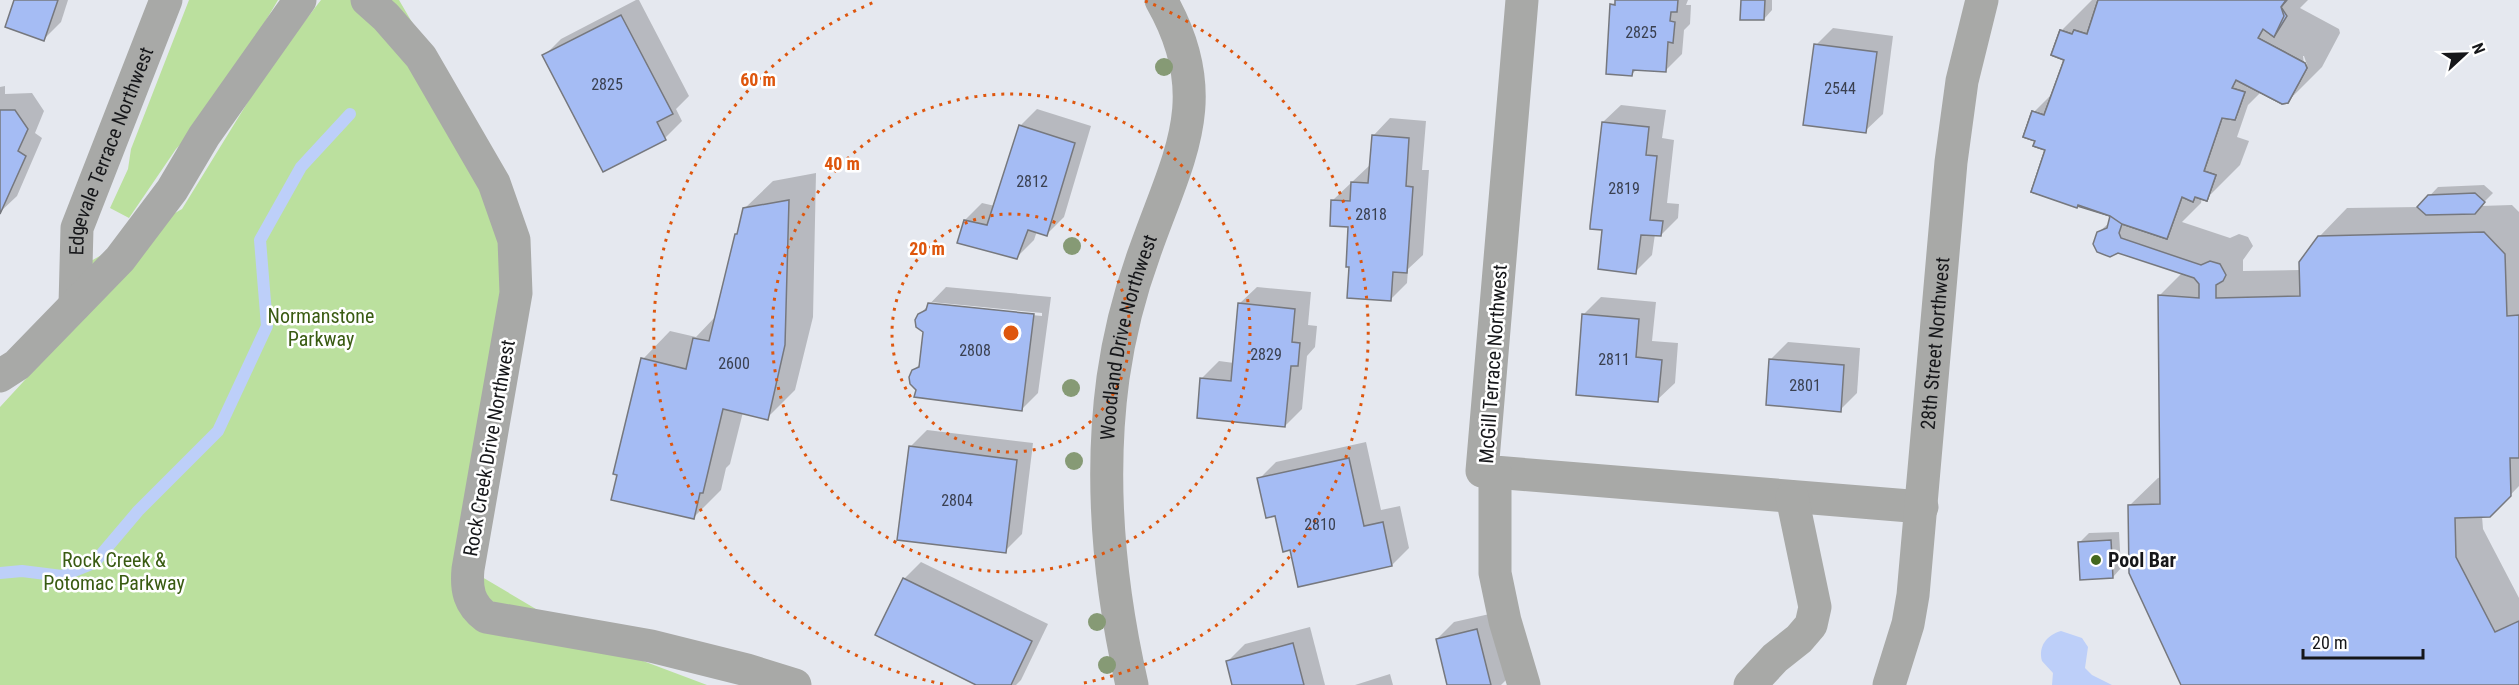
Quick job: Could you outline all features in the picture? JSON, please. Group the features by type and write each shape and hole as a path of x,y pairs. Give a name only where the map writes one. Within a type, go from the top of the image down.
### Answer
{"street":[{"name":"Edgevale Terrace Northwest","path":"75,305 77,228 166,0"},
{"path":"0,376 17,365 120,259 172,190 216,118 300,0"},
{"name":"Rock Creek Drive Northwest","path":"367,0 386,17 421,57 489,173 503,203 514,240 516,293 466,582 471,602 486,617 651,646 747,670 795,685"},
{"name":"Woodland Drive Northwest","path":"1132,685 1117,618 1113,585 1107,507 1107,462 1113,377 1122,332 1145,249 1182,152 1190,112 1190,91 1184,56 1172,22 1161,0"},
{"name":"McGill Terrace Northwest","path":"1522,0 1482,471 1922,507"},
{"name":"28th Street Northwest","path":"1889,685 1903,644 1913,595 1951,162 1964,72 1982,0"},
{"path":"1495,472 1495,573 1505,621 1524,685"},
{"path":"1750,685 1775,658 1799,639 1810,625 1815,607 1792,497"}],"green space":[{"path":"189,0 278,0 211,113 176,149 129,218 110,208 128,169 131,149"},
{"name":"Normanstone Parkway","path":"321,0 399,0 502,176 518,225 482,577 590,641 707,685 0,685 0,407 35,369 84,265 182,209 270,66"}],"water":[{"path":"2061,631 2082,638 2088,647 2085,668 2092,675 2112,685 2052,685 2053,673 2042,661 2041,651 2048,638"}],"building":[{"path":"14,0 58,0 44,41 5,27"},
{"path":"1615,0 1678,0 1677,12 1671,12 1670,21 1675,22 1673,43 1668,42 1666,72 1633,70 1632,76 1606,74 1610,4 1615,5"},
{"path":"1741,0 1765,0 1764,20 1740,20"},
{"path":"2098,0 2287,0 2281,7 2287,16 2274,37 2263,29 2258,38 2305,63 2307,68 2288,103 2282,104 2236,80 2232,88 2245,92 2235,120 2222,118 2204,171 2216,175 2207,201 2195,197 2193,202 2182,197 2167,239 2122,224 2119,233 2121,238 2201,265 2210,261 2220,264 2226,275 2223,281 2216,285 2216,298 2300,296 2299,262 2318,236 2484,232 2505,254 2507,316 2519,315 2519,458 2510,458 2511,496 2490,517 2455,518 2456,557 2495,632 2519,621 2519,685 2181,685 2129,573 2128,505 2160,504 2158,295 2199,298 2199,284 2194,278 2118,253 2110,257 2097,252 2093,244 2097,232 2107,228 2110,216 2031,192 2045,150 2033,146 2035,141 2023,137 2032,111 2044,115 2064,60 2051,55 2060,30 2072,34 2074,30 2087,34"},
{"path":"2098,0 2286,0 2281,7 2284,16 2274,37 2263,29 2258,38 2305,63 2307,68 2288,103 2282,104 2236,80 2232,88 2245,92 2235,120 2222,118 2204,171 2216,175 2207,201 2195,197 2193,202 2182,197 2167,239 2122,224 2110,216 2078,205 2077,208 2031,192 2045,150 2033,146 2035,141 2023,137 2032,111 2044,115 2064,60 2051,55 2060,30 2072,34 2074,30 2087,34"},
{"path":"621,15 673,114 657,122 666,140 603,172 542,55"},
{"path":"1814,44 1877,52 1866,133 1803,125"},
{"path":"0,110 15,110 28,129 18,151 26,156 0,214"},
{"path":"1602,122 1649,127 1646,155 1657,156 1650,220 1663,221 1661,236 1641,235 1636,274 1598,269 1602,230 1590,229 1590,226"},
{"path":"1019,125 1075,143 1047,236 1028,230 1017,259 957,243 964,220 987,225"},
{"path":"1372,135 1409,138 1406,186 1413,187 1407,273 1393,272 1391,301 1347,298 1348,227 1330,226 1331,200 1350,201 1351,182 1368,183"},
{"path":"2475,193 2485,202 2475,214 2426,215 2417,207 2428,195"},
{"path":"789,200 785,345 768,420 723,409 703,493 700,493 694,519 611,500 617,475 613,474 641,358 686,369 693,338 709,341 743,208"},
{"path":"928,303 1034,314 1022,411 914,397 916,390 910,384 909,377 912,370 919,367 923,332 916,327 915,320 918,314 926,310"},
{"path":"1238,303 1295,309 1292,342 1300,343 1298,366 1291,366 1285,427 1197,418 1200,378 1231,381"},
{"path":"1582,314 1639,319 1636,357 1662,360 1658,402 1576,395"},
{"path":"1769,359 1844,365 1841,412 1766,405"},
{"path":"909,446 1017,460 1006,553 897,540"},
{"path":"1349,458 1364,526 1383,522 1392,566 1298,587 1290,550 1283,552 1275,516 1266,518 1257,478"},
{"name":"Pool Bar","path":"2111,540 2113,578 2080,580 2078,542"},
{"path":"903,578 1032,641 1011,685 976,685 875,635"},
{"path":"1477,629 1491,685 1447,685 1436,639"},
{"path":"1293,643 1304,685 1232,685 1226,661"}],"waterway":[{"path":"0,573 22,571 62,576 94,563 138,511 218,431 267,326 260,240 301,167 350,114"}],"place":[{"name":"Pool Bar","path":"2096,560"}],"park label":[{"name":"Rock Creek & Potomac Parkway","path":"114,572"}]}
